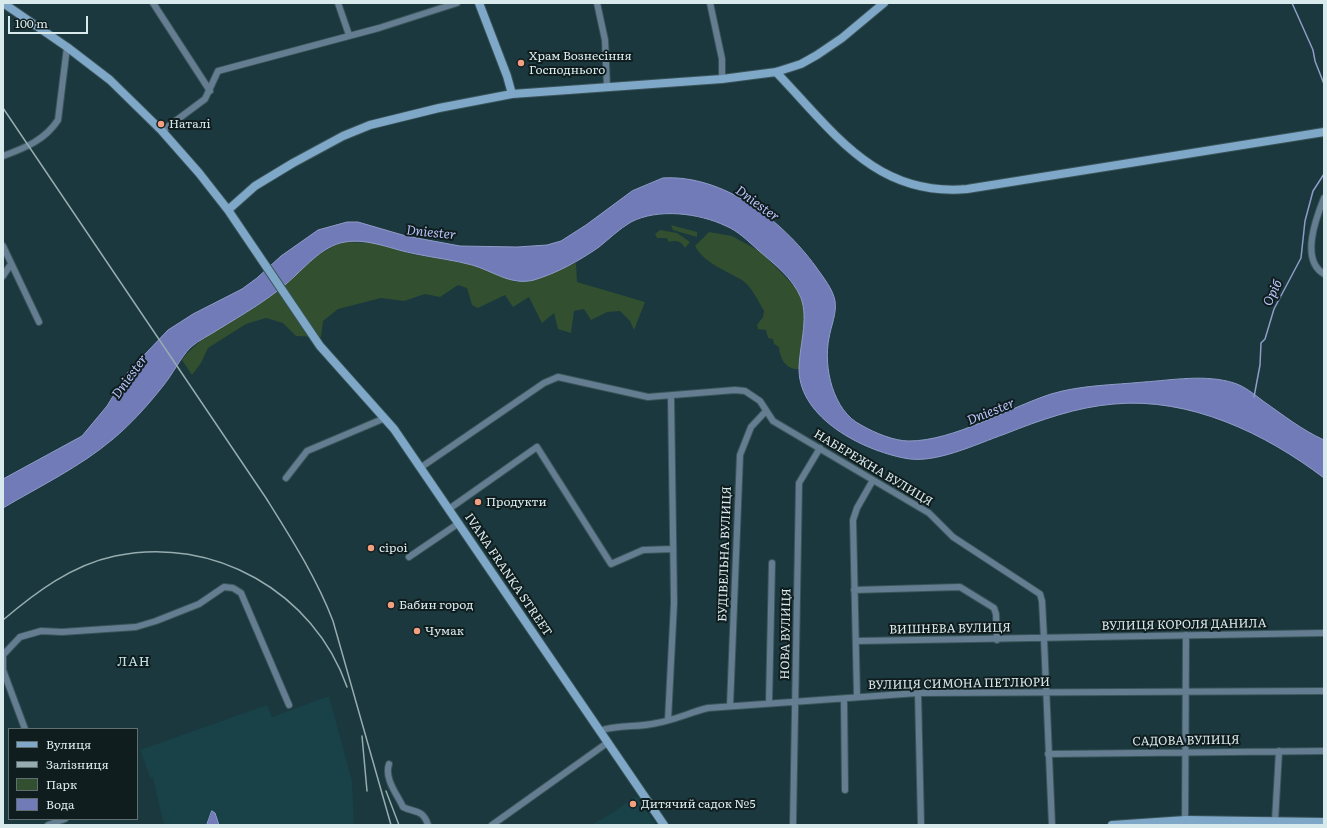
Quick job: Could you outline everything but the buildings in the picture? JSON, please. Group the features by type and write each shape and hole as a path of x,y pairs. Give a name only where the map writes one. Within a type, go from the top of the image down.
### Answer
{"main road":[{"name":"IVANA FRANKA STREET","path":"3,3 68,47 110,80 162,131 199,173 228,210 320,346 385,418 449,508 599,732 664,825"},
{"path":"479,3 507,76 512,94"},
{"path":"228,210 255,186 293,163 343,136 370,125 439,108 512,94 722,79 776,72 801,64 818,55 842,38 884,3"},
{"path":"776,72 850,150 872,167 900,181 932,189 967,189 1324,132"},
{"path":"1116,825 1185,822 1324,822"}],"street":[{"path":"153,3 210,91"},
{"path":"338,3 349,35"},
{"path":"162,131 205,99 218,71 379,28 457,3"},
{"path":"596,3 605,40 607,87"},
{"path":"710,3 722,59 722,79"},
{"path":"3,156 26,148 39,140 53,128 58,120 68,47"},
{"path":"1324,198 1316,217 1312,242 1313,262 1324,274"},
{"path":"3,246 39,322"},
{"path":"3,276 11,264"},
{"path":"420,468 544,383 558,377 587,382 634,395 648,397 671,396 674,603 668,720"},
{"name":"НАБЕРЕЖНА ВУЛИЦЯ","path":"671,396 735,390 745,391 760,401 773,421 929,513 953,537 1037,591 1042,601 1052,825"},
{"name":"БУДІВЕЛЬНА ВУЛИЦЯ","path":"730,706 740,455 751,426 766,411"},
{"path":"286,478 307,451 385,418"},
{"path":"449,508 537,447 611,564 643,550 673,549"},
{"name":"НОВА ВУЛИЦЯ","path":"793,825 799,483 820,448"},
{"path":"857,697 853,520 873,480"},
{"path":"409,557 459,524"},
{"path":"769,703 772,563"},
{"path":"25,728 4,670 3,655 20,637 41,631 62,632 136,627 156,621 199,604 228,587 240,594 289,705"},
{"path":"854,590 960,587 994,608 996,614 997,640"},
{"name":"ВУЛИЦЯ КОРОЛЯ ДАНИЛА","path":"1044,639 1324,633"},
{"path":"1185,822 1187,691 1186,635"},
{"name":"ВИШНЕВА ВУЛИЦЯ","path":"856,641 1044,639"},
{"name":"ВУЛИЦЯ СИМОНА ПЕТЛЮРИ","path":"599,732 626,725 657,724 689,712 730,706 918,693 1047,694 1187,691 1324,691"},
{"path":"918,693 921,825"},
{"path":"844,699 845,790"},
{"path":"492,825 501,823 607,743"},
{"name":"САДОВА ВУЛИЦЯ","path":"1048,754 1186,751 1324,751"},
{"path":"1275,821 1279,751"},
{"path":"389,764 387,771 388,778 403,807 414,809 422,814 428,825"},
{"path":"48,825 65,820"}],"shaded area":[{"path":"329,696 352,781 354,825 164,825 153,778 150,777 140,750 267,705 272,717"},
{"name":"Дитячий садок №5","path":"636,796 656,825 591,825 612,813"}],"green space":[{"path":"671,225 697,232 697,237 673,230"},
{"path":"660,230 677,233 690,242 685,248 678,242 669,242 667,238 657,238 655,234"},
{"path":"709,232 732,236 761,252 797,289 803,303 805,313 799,369 794,369 787,366 782,359 779,347 774,344 773,339 768,338 766,330 758,329 757,325 763,317 764,311 749,286 742,280 722,270 704,258 695,246"},
{"path":"345,242 375,243 411,254 470,264 516,282 532,280 576,263 577,282 645,302 634,330 630,321 620,311 607,312 591,320 584,309 574,311 571,333 558,329 554,313 542,323 529,297 513,307 505,295 478,308 472,305 467,288 458,285 440,297 425,294 404,301 381,298 338,309 323,321 321,337 296,336 283,323 266,318 246,324 208,348 201,363 192,375 182,360 199,342 264,301 323,252 333,246"}],"water":[{"name":"Dniester","path":"663,178 685,179 708,184 729,192 750,204 769,218 787,233 802,250 827,283 835,301 835,315 830,333 828,349 829,375 832,387 843,410 851,418 872,431 903,441 926,440 962,430 1034,400 1062,391 1097,386 1178,379 1201,378 1223,380 1241,386 1253,393 1300,427 1324,440 1324,478 1277,446 1225,422 1198,412 1170,406 1142,403 1114,404 1072,411 968,448 928,459 904,458 870,448 853,440 836,429 822,417 810,403 802,388 799,361 804,324 803,306 801,298 788,277 739,233 730,228 704,218 691,215 666,214 653,215 631,222 599,247 576,262 551,274 526,281 518,281 502,277 465,263 407,252 372,243 354,241 336,244 313,259 286,284 270,296 191,347 183,356 167,381 145,407 113,439 60,476 3,508 3,479 82,436 107,406 128,372 168,330 193,314 242,289 257,278 281,256 318,230 347,222 358,222 406,236 460,246 517,247 547,245 561,241 586,225 632,191"},
{"path":"212,811 215,813 219,825 207,825"}],"waterway":[{"name":"Оріб","path":"1292,3 1313,50 1315,61 1324,84"},
{"name":"Оріб","path":"1254,397 1260,365 1261,343 1265,339 1274,309 1301,258 1305,221 1313,191 1324,174"}],"railway":[{"path":"3,108 266,498 311,573 333,621 391,825"},
{"path":"3,620 28,599 55,581 99,560 115,556 152,552 188,554 223,563 255,578 285,598 311,624 332,653 347,687"},
{"path":"362,736 367,791"},
{"path":"386,791 399,825"}],"place":[{"name":"Храм Вознесіння Господнього","path":"521,63"},
{"name":"Наталi","path":"161,124"},
{"name":"Продукти","path":"478,502"},
{"name":"сіроі","path":"371,548"},
{"name":"Бабин город","path":"391,605"},
{"name":"Чумак","path":"417,631"},
{"name":"Дитячий садок №5","path":"633,804"}],"district":[{"name":"ЛАН","path":"134,662"}]}
